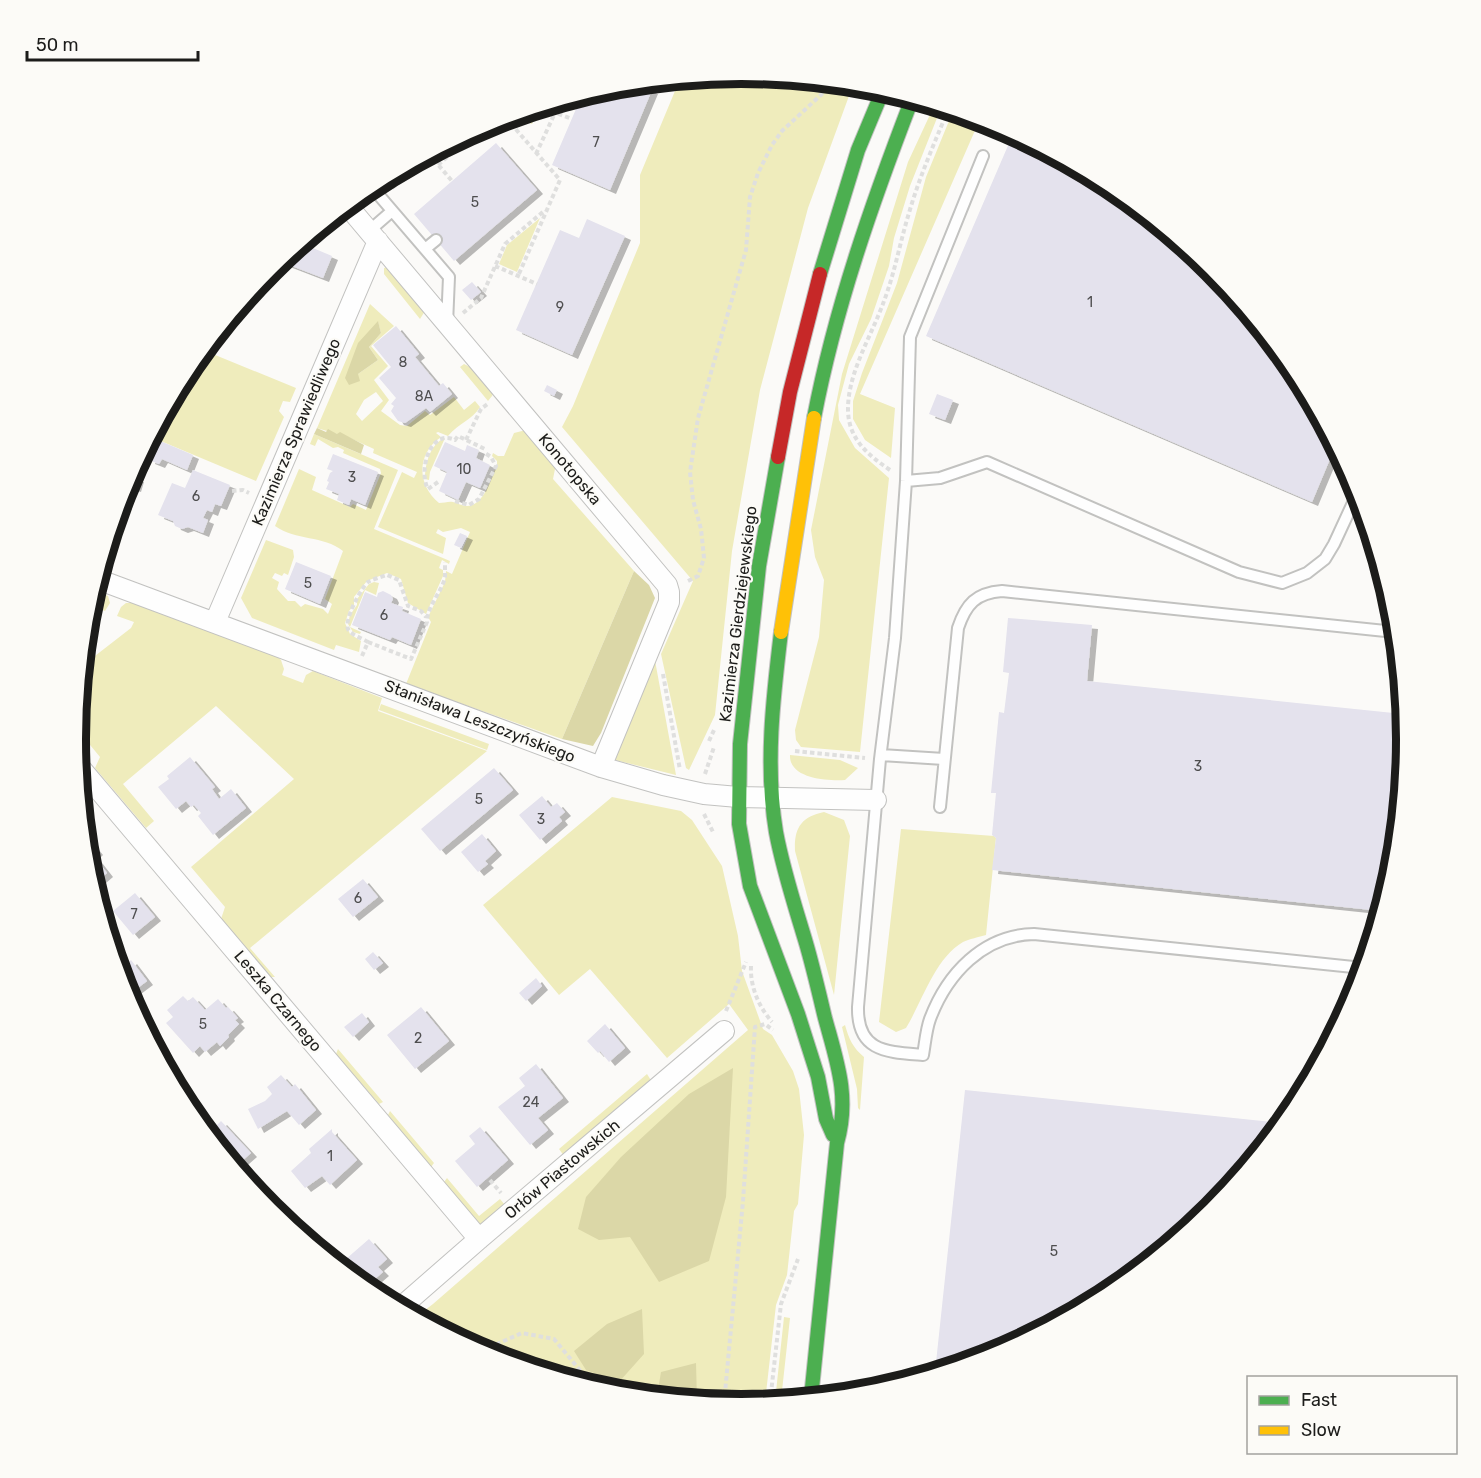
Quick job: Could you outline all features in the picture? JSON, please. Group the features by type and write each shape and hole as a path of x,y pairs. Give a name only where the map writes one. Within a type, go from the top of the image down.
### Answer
{"street":[{"name":"Kazimierza Gierdziejewskiego","path":"837,1143 826,1119 818,1077 798,1014 750,886 742,851 738,797 740,744 760,555 780,436 825,253 858,150 879,99"},
{"name":"Kazimierza Gierdziejewskiego","path":"812,1390 837,1143 843,1119 839,1072 782,860 772,797 771,747 783,618 815,412 853,265 885,168 909,106"},
{"name":"Konotopska","path":"353,211 454,320 667,585 669,603 601,767"},
{"name":"Kazimierza Sprawiedliwego","path":"215,622 374,236"},
{"name":"Stanisława Leszczyńskiego","path":"105,582 601,767 693,791 738,797 876,800"},
{"name":"Leszka Czarnego","path":"87,776 479,1239"},
{"name":"Orłów Piastowskich","path":"407,1302 724,1031"}],"lane":[{"path":"983,156 910,338 906,481 895,638 880,757 858,1023 863,1036 871,1044 884,1050 923,1055 929,1021 946,984 982,949 1018,934 1355,967"},
{"path":"377,194 450,277 454,320"},
{"path":"374,236 392,211"},
{"path":"425,249 436,240"},
{"path":"906,481 940,478 987,462 1239,572 1282,583 1307,573 1325,559 1352,505"},
{"path":"940,807 958,628 963,614 972,602 987,592 1002,591 1386,631"},
{"path":"880,757 944,759"}],"path":[{"path":"688,581 698,576 704,558 690,472 698,418 746,250 750,197 758,173 772,145 782,131 825,90"},
{"path":"537,154 553,112 572,119"},
{"path":"906,481 867,454 857,442 850,426 848,409 857,368 897,265 909,213 945,117"},
{"path":"513,126 560,180 518,276"},
{"path":"438,165 454,150"},
{"path":"434,161 452,181"},
{"path":"454,320 481,298 505,244 547,209"},
{"path":"495,266 537,284"},
{"path":"466,440 481,409 489,403"},
{"path":"438,482 428,489 425,484 424,470 430,450 436,442 445,437 456,440 458,436 486,451 496,466 479,499 469,505 455,501"},
{"path":"232,491 243,490 250,493"},
{"path":"426,617 421,611 408,606 399,580 387,575 368,582 355,598 355,604 347,623 352,634 411,659 427,622 426,617 445,576 445,562"},
{"path":"363,654 368,642"},
{"path":"790,748 880,757"},
{"path":"704,810 705,818 715,835"},
{"path":"752,957 752,978 757,999 767,1016 782,1031"},
{"path":"724,1031 726,1009 746,962"},
{"path":"725,1394 743,1201 755,1027 765,1024 773,1030"},
{"path":"490,1180 503,1196"},
{"path":"771,1393 781,1304 801,1253"},
{"path":"494,1345 522,1333 554,1339 585,1375"}],"shaded area":[{"path":"740,84 783,85 850,94 808,208 760,390 732,551 715,715 689,770 686,768 661,654 693,581 562,427 573,406 640,243 640,175 676,88"},
{"path":"931,113 938,115 910,186 894,238 889,266 871,319 849,364 838,405 839,420 855,448 889,478 860,752 801,747 796,740 795,730 819,637 824,580 815,557 811,530 842,374 908,162"},
{"path":"535,118 532,124 525,121"},
{"path":"950,119 976,128 860,394 895,408 891,458 865,440 853,419 853,401 897,283 926,177"},
{"path":"540,218 517,272 499,264 507,245"},
{"path":"387,267 425,311 420,319 384,274 384,268"},
{"path":"370,304 394,326 371,346 388,366 374,380 389,400 381,411 400,425 407,426 425,411 430,415 454,397 464,410 475,401 480,407 448,436 436,433 441,437 427,452 422,470 423,479 432,496 439,503 451,502 467,506 478,501 486,490 497,465 497,461 492,456 493,453 504,456 514,433 526,430 556,464 553,479 634,571 562,739 406,684 431,622 428,617 445,582 446,571 452,574 470,532 461,528 443,532 438,529 436,533 446,538 443,554 378,527 402,472 414,478 417,472 373,453 374,449 350,438 317,428","holes":["378,322 381,333 369,347 378,360 358,374","376,392 383,401 362,421 356,414 364,400"]},
{"path":"378,321 381,333 369,347 378,360 358,374 360,381 349,385 345,378 358,343"},
{"path":"211,353 296,388 290,402 283,401 279,411 284,417 256,481 158,440 173,411"},
{"path":"464,364 474,369 494,391 488,401 460,367"},
{"path":"317,428 326,432 328,429 337,434 340,432 364,445 361,454 314,434"},
{"path":"314,434 398,470 374,529 450,561 449,564 442,560 439,568 443,570 443,576 426,614 408,603 401,579 387,573 367,581 354,597 354,605 345,623 350,634 361,641 359,652 336,645 334,650 252,618 241,598 266,540 293,550 294,557 288,575 284,573 282,576 275,573 272,578 279,582 277,589 288,601 295,601 301,607 305,604 323,609 328,614 332,604 325,599 343,551 327,542 292,534 275,526 299,469 316,477 312,490 350,507 353,504 366,510 381,473 380,469 343,453 344,450 338,447 333,448 318,439 315,446 310,444"},
{"path":"445,438 430,472 429,480 425,479 429,455"},
{"path":"634,571 649,585 655,598 601,733 593,746 562,739"},
{"path":"379,583 376,595 365,590 350,627 361,632 360,634 353,632 348,624 350,615 357,605 357,599 369,584"},
{"path":"102,593 108,596 110,603 105,611 99,609"},
{"path":"126,603 134,603 278,657 284,669 282,675 303,683 306,675 313,671 382,698 378,711 487,751 250,948 275,977 271,977 221,919 225,907 191,867 294,779 216,706 123,784 154,821 146,828 95,768 100,757 86,740 90,659 131,628 134,622 117,616 121,607"},
{"path":"654,655 676,775 615,760"},
{"path":"381,704 489,744 487,750 379,710"},
{"path":"790,755 840,760 858,768 845,780 820,779 802,774 791,763"},
{"path":"612,797 681,811 692,820 722,866 738,936 742,971 763,1029 772,1035 793,1071 799,1089 804,1135 798,1204 794,1211 787,1275 776,1305 766,1393 698,1393 655,1388 571,1372 490,1344 423,1311 748,1030 729,1004 667,1058 590,969 559,995 483,905"},
{"path":"824,812 844,820 850,836 834,995 795,851 796,836 800,825 804,820"},
{"path":"901,829 994,836 996,838 986,935 965,941 953,949 937,969 906,1028 896,1032 879,1022"},
{"path":"845,1025 852,1043 864,1057 860,1110 842,1027"},
{"path":"338,1049 383,1102 379,1104 336,1054"},
{"path":"733,1068 726,1197 709,1261 659,1282 630,1237 599,1240 578,1229 586,1197 621,1157 689,1094"},
{"path":"647,1074 652,1082 564,1156 559,1149"},
{"path":"390,1111 434,1163 431,1167 388,1115"},
{"path":"447,1178 479,1216 500,1199 505,1205 481,1226 444,1182"},
{"path":"642,1309 644,1354 619,1382 586,1370 574,1351 607,1324"},
{"path":"784,1317 790,1318 782,1393 776,1393"},
{"path":"696,1363 697,1393 658,1388 661,1372"}],"building":[{"path":"652,91 610,190 552,165 578,105"},
{"path":"1009,142 1068,172 1104,194 1139,219 1204,276 1260,340 1285,375 1331,456 1312,502 926,336"},
{"path":"496,143 537,190 454,261 414,214"},
{"path":"587,219 625,236 572,355 516,330 560,230 579,238"},
{"path":"310,247 332,256 323,278 289,265"},
{"path":"472,282 481,292 471,300 462,290"},
{"path":"396,326 419,354 415,357 439,386 443,383 452,394 430,412 426,408 405,423 398,421 391,411 394,406 391,404 396,398 379,378 391,367 373,345"},
{"path":"547,385 557,390 554,396 544,391"},
{"path":"937,394 953,400 945,420 929,414"},
{"path":"158,440 193,455 187,470 162,459 159,464 149,460"},
{"path":"445,442 465,451 467,445 479,450 476,458 490,465 480,488 466,482 458,500 439,491 447,472 434,466"},
{"path":"333,454 378,472 365,505 351,499 349,505 337,500 339,494 326,489 330,473 333,471 327,469"},
{"path":"193,470 230,485 221,506 215,504 212,512 207,510 203,518 208,520 203,533 188,527 182,529 175,526 173,521 158,515 172,483 185,488"},
{"path":"460,533 467,536 461,548 454,545"},
{"path":"296,562 331,576 320,604 285,589"},
{"path":"383,591 391,595 393,599 391,603 403,607 402,611 421,619 411,645 392,637 390,640 352,625 365,592 377,597 378,593"},
{"path":"1008,618 1092,625 1087,681 1395,713 1396,739 1390,824 1373,910 992,870 996,838 992,835 996,793 991,793 999,712 1004,713 1009,673 1003,672"},
{"path":"190,757 215,787 212,789 219,799 231,789 246,808 213,835 198,816 201,813 194,805 191,807 186,801 176,809 158,787 169,779 167,776"},
{"path":"494,768 513,790 440,851 421,829"},
{"path":"542,796 551,807 557,803 565,812 559,817 562,821 540,840 519,815"},
{"path":"482,834 496,851 485,861 488,864 478,872 461,852"},
{"path":"97,860 107,873 101,878"},
{"path":"363,879 378,897 353,917 338,899"},
{"path":"135,893 155,917 133,935 113,911"},
{"path":"373,952 383,963 374,970 365,959"},
{"path":"124,959 127,964 131,960 147,981 135,990"},
{"path":"536,978 542,986 526,1001 519,993"},
{"path":"183,996 188,1001 193,997 205,1010 218,999 238,1018 235,1020 239,1024 220,1046 217,1042 205,1052 200,1046 193,1053 166,1023 173,1017 167,1010"},
{"path":"421,1007 449,1041 415,1069 387,1035"},
{"path":"362,1013 369,1022 353,1037 344,1027"},
{"path":"605,1024 625,1048 609,1062 587,1041"},
{"path":"536,1064 563,1098 538,1118 548,1130 530,1145 498,1107 525,1086 519,1078"},
{"path":"281,1075 292,1087 295,1084 316,1110 299,1125 287,1111 258,1129 248,1109 265,1101 272,1094 267,1087"},
{"path":"965,1090 1271,1122 1233,1171 1204,1202 1139,1259 1104,1284 1030,1326 991,1344 936,1364"},
{"path":"221,1121 251,1153 241,1162 214,1128"},
{"path":"480,1127 508,1160 477,1187 455,1161 475,1144 469,1136"},
{"path":"332,1129 332,1132 357,1160 330,1185 322,1176 305,1188 291,1171 311,1153 309,1149"},
{"path":"369,1239 387,1259 378,1267 383,1272 373,1281 346,1259"}],"traffic: fast":[{"path":"820,274 858,150 879,99"},
{"path":"814,418 833,336 856,256 909,106"},
{"path":"778,457 759,566 740,744 739,824 750,886 798,1014 818,1077 826,1119 833,1135"},
{"path":"781,632 773,707 771,757 776,832 834,1050 842,1095 841,1126 837,1143 812,1390"}],"traffic: slow":[{"path":"781,632 814,418"}],"traffic: jam":[{"path":"778,457 790,392 820,274"}]}
